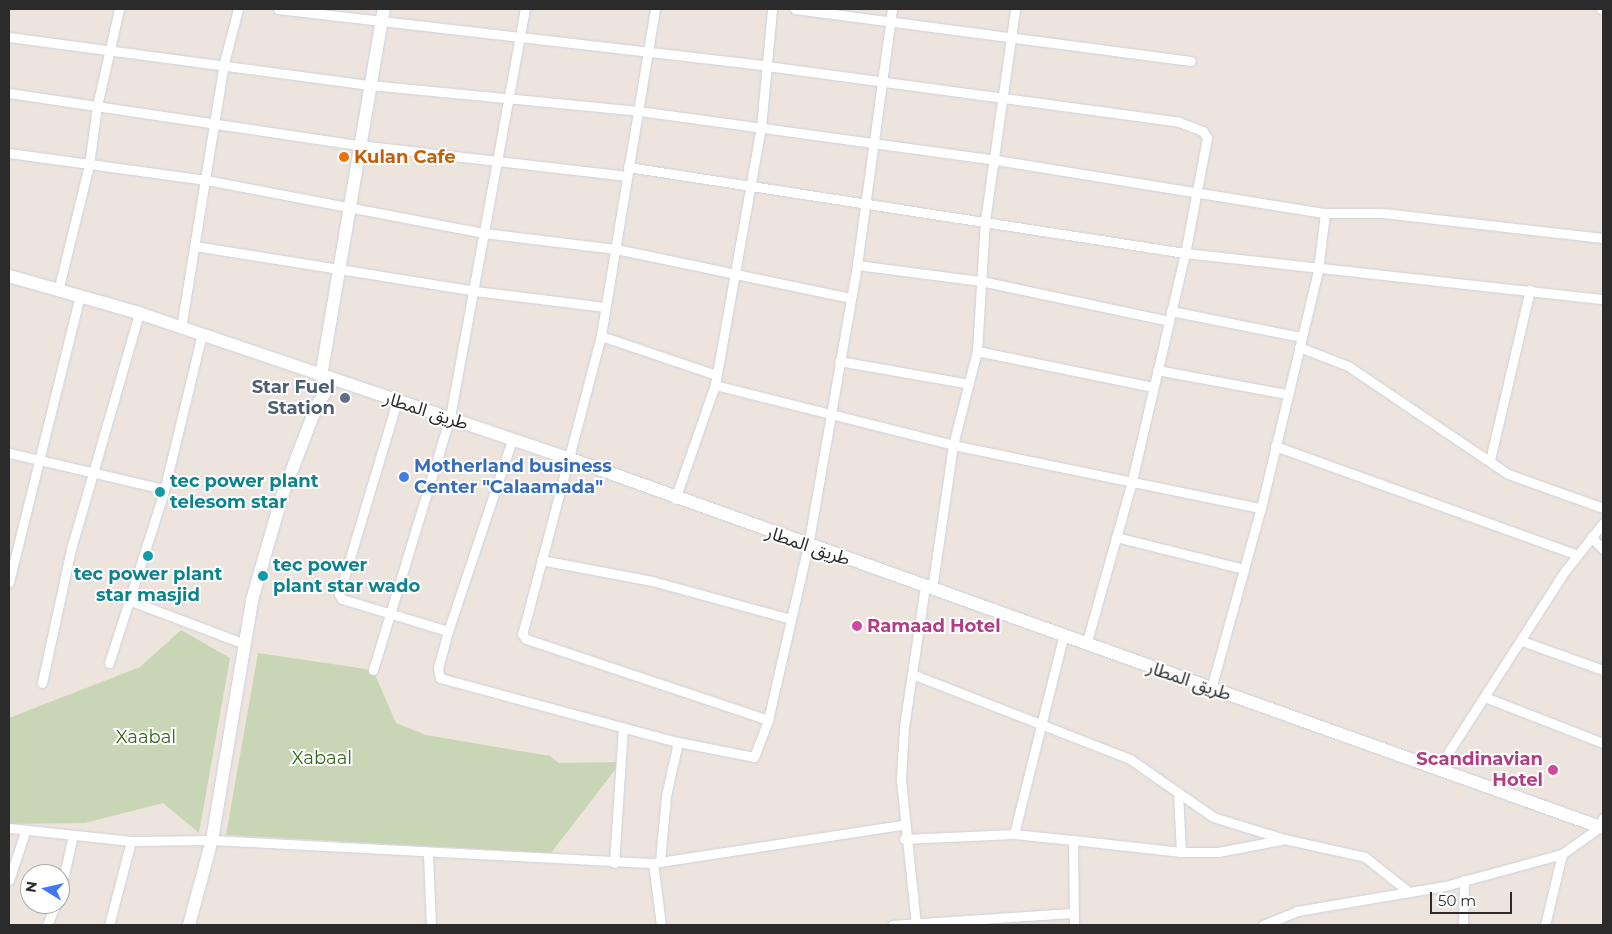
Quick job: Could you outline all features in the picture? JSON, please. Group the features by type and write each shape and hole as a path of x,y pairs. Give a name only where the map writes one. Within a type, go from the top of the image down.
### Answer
{"main road":[{"path":"188,925 212,840 242,643 282,496 327,378 336,268 384,9"},
{"name":"طريق المطار","path":"9,276 59,288 139,313 397,402 450,417 929,588 1062,638 1602,824"}],"street":[{"path":"59,288 89,165 97,106 108,49 119,9"},
{"path":"181,328 224,63 238,9"},
{"path":"278,9 381,22 648,50 1001,98 1199,128 1207,138 1185,253 1132,481 1086,645"},
{"path":"373,670 450,417 476,291 496,160 518,37 525,9"},
{"path":"655,9 601,336 522,634 526,639 768,720"},
{"path":"675,498 715,385 749,185 761,128 772,9"},
{"path":"796,9 1011,35 1110,53 1191,61"},
{"path":"512,440 448,631 438,668 445,683 750,759 768,720 808,546 829,415 857,264 892,9"},
{"path":"916,925 902,825 904,727 952,445 977,351 985,221 996,160 1001,98 1014,9"},
{"path":"9,37 224,63 370,85 639,111 996,160 1196,190 1324,213 1407,215 1603,238"},
{"path":"9,93 215,122 359,145 749,185 865,206 985,221 1185,253 1318,270 1530,290 1603,299"},
{"path":"9,153 206,180 347,210 484,233 616,249 735,272 850,298"},
{"path":"1210,689 1261,508 1318,270 1324,213"},
{"path":"195,246 476,291 605,307"},
{"path":"857,264 981,281 1169,321"},
{"path":"1490,460 1530,290"},
{"path":"9,582 80,295"},
{"path":"1171,311 1300,342 1348,366 1490,460 1508,474 1603,508"},
{"path":"42,683 92,470 139,313"},
{"path":"110,663 131,601 164,489 202,334"},
{"path":"601,336 716,375"},
{"path":"977,351 1153,387"},
{"path":"839,361 969,384"},
{"path":"1157,370 1287,394"},
{"path":"715,385 952,445 1261,508"},
{"path":"397,402 339,594 342,599 448,631"},
{"path":"1275,446 1577,556"},
{"path":"9,453 92,470 164,489"},
{"path":"1439,767 1487,698 1577,556 1603,523"},
{"path":"1591,537 1603,549"},
{"path":"1116,538 1244,569"},
{"path":"541,560 652,581 792,619"},
{"path":"131,601 242,643"},
{"path":"1014,834 1062,638"},
{"path":"1522,641 1603,670"},
{"path":"912,674 1130,760 1214,817 1284,839 1364,857 1409,892"},
{"path":"1487,698 1603,743"},
{"path":"614,863 623,727"},
{"path":"660,925 657,862 666,796 678,742"},
{"path":"1178,793 1182,852"},
{"path":"1263,925 1297,911 1409,892 1464,880 1562,854 1602,824"},
{"path":"9,828 25,832 131,840 212,840 428,854 614,863 657,862 902,825"},
{"path":"9,880 25,832"},
{"path":"904,839 1014,834 1182,852 1218,852 1284,839"},
{"path":"66,864 73,835"},
{"path":"110,925 131,840"},
{"path":"1073,840 1072,913 1074,925"},
{"path":"428,854 431,925"},
{"path":"1545,925 1562,854"},
{"path":"1463,925 1464,880"},
{"path":"892,925 916,925 1072,913"}],"green space":[{"name":"Xaabal","path":"181,630 230,658 199,833 163,803 85,823 9,824 9,718 140,667"},
{"name":"Xabaal","path":"258,653 373,670 396,723 426,735 550,756 559,763 621,762 551,853 226,835"}],"place":[{"name":"Kulan Cafe","path":"344,157"},
{"name":"Star Fuel Station","path":"345,398"},
{"name":"Motherland business Center \"Calaamada\"","path":"404,477"},
{"name":"tec power plant telesom star","path":"160,492"},
{"name":"tec power plant star masjid","path":"148,556"},
{"name":"tec power plant star wado","path":"263,576"},
{"name":"Ramaad Hotel","path":"857,626"},
{"name":"Scandinavian Hotel","path":"1553,770"}]}
